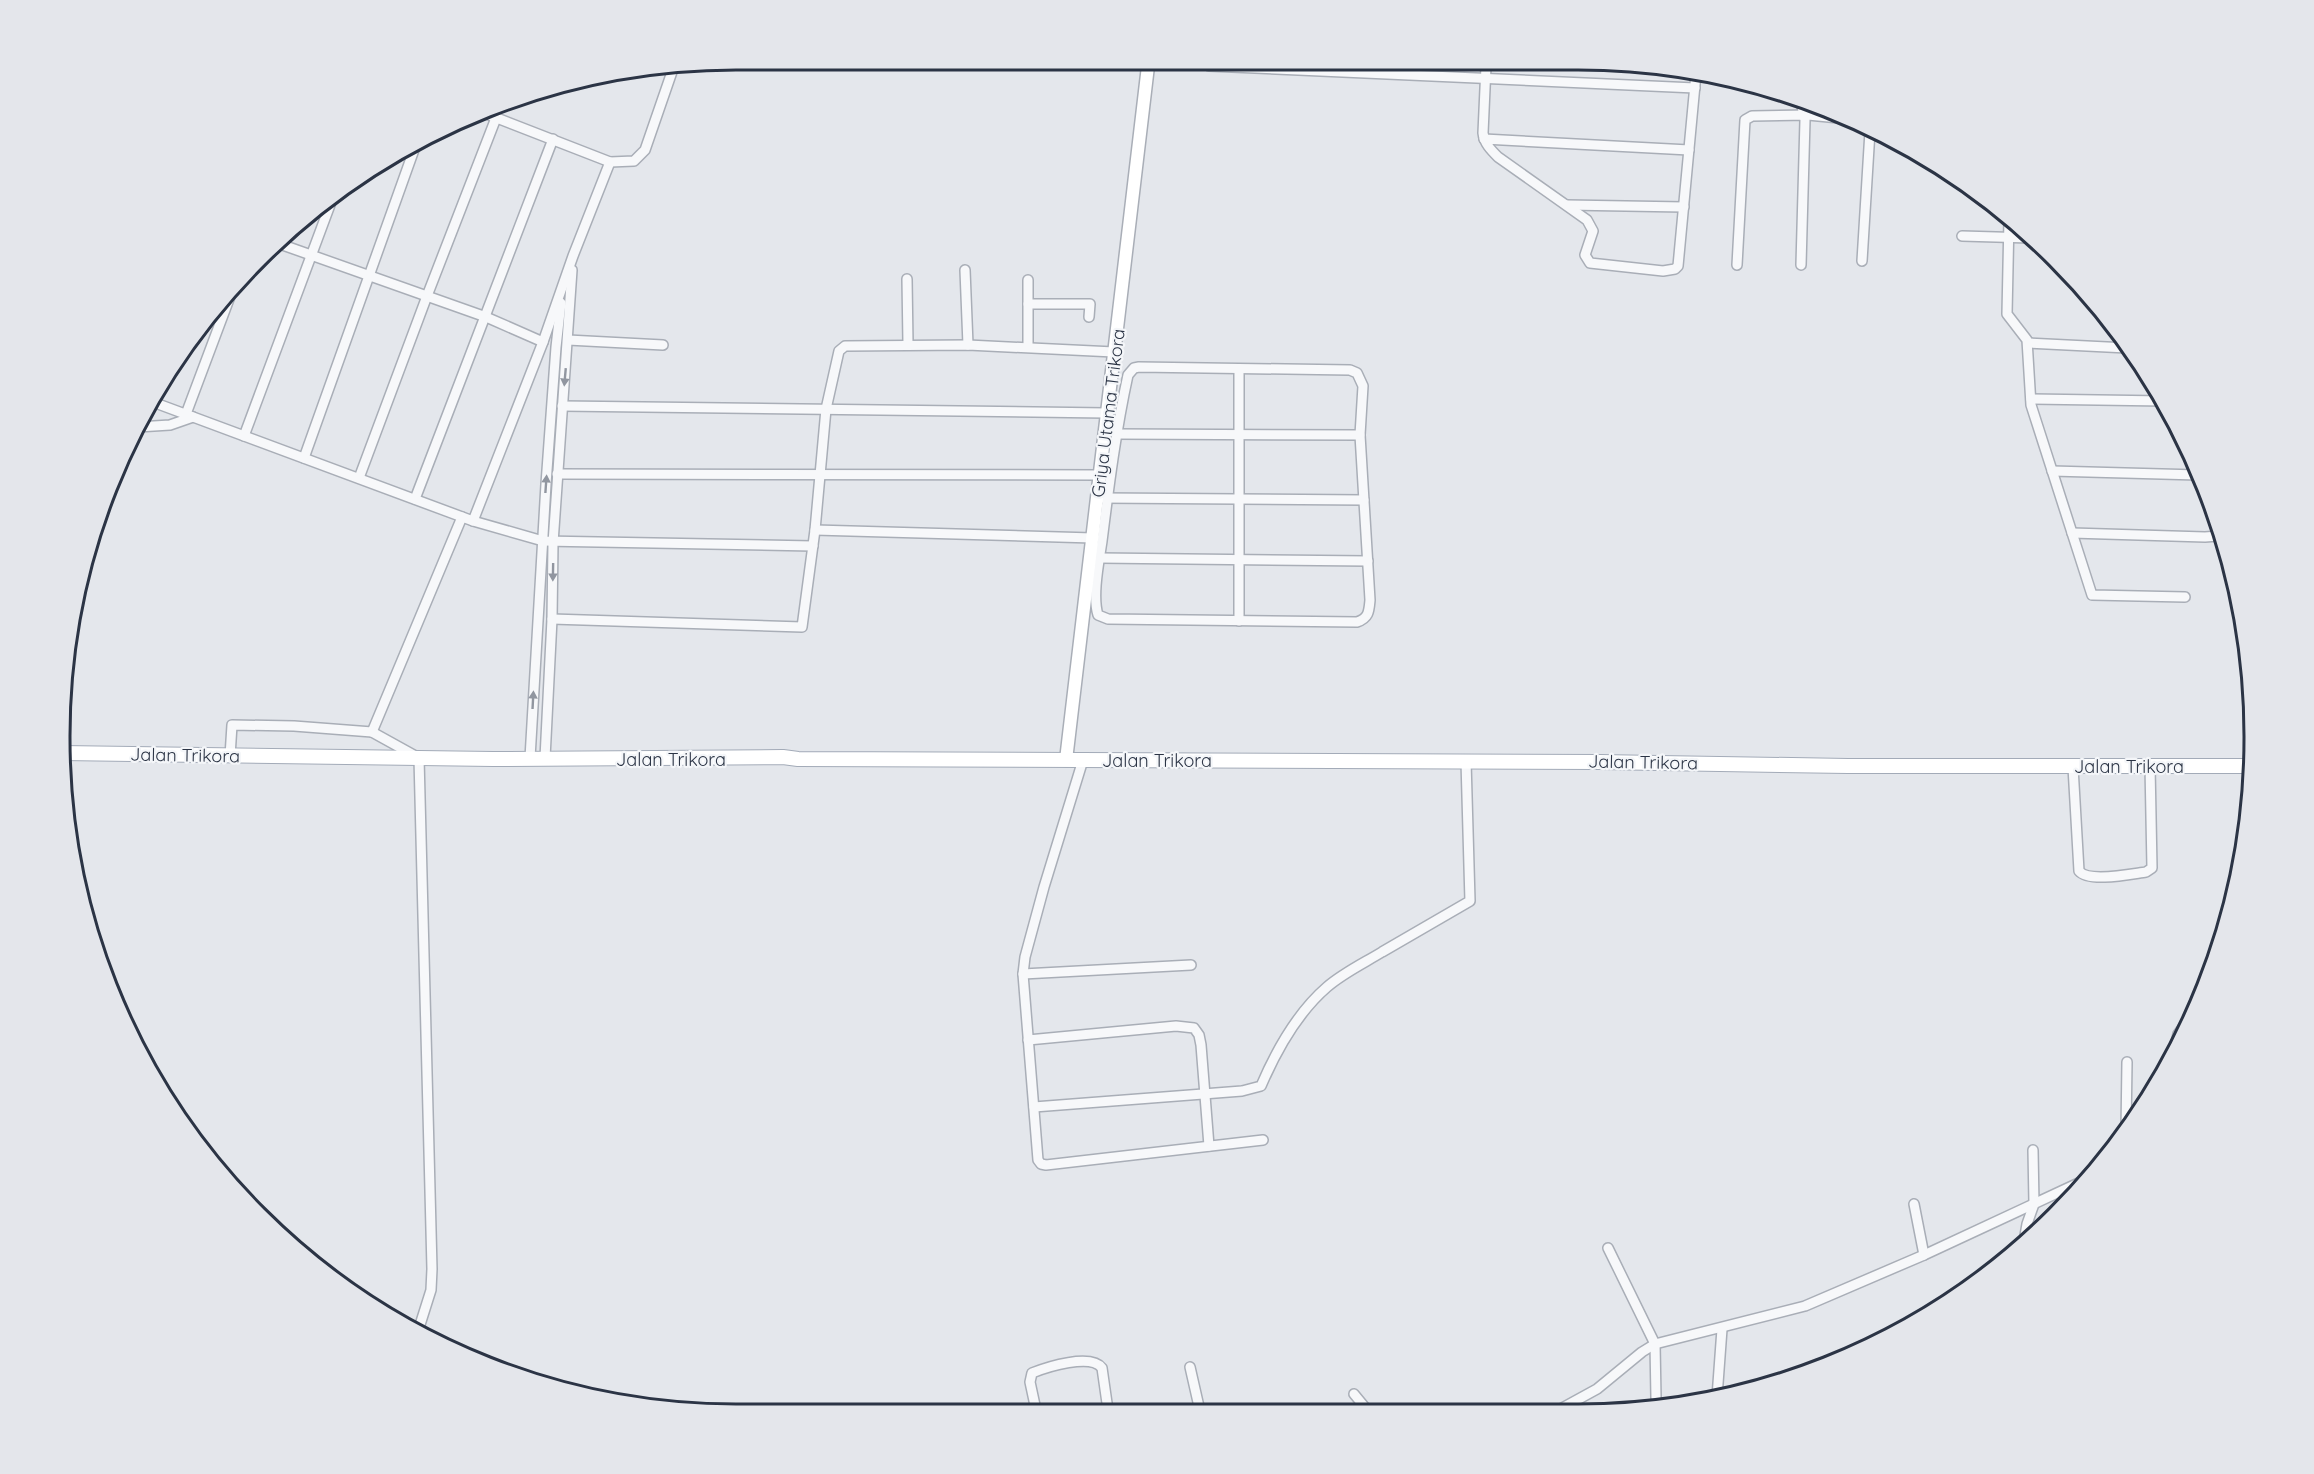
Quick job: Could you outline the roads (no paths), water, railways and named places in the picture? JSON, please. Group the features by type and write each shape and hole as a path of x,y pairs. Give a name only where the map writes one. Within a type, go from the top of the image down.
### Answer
{"main road":[{"name":"Jalan Trikora","path":"71,753 419,759 783,757 798,759 2243,766"}],"street":[{"name":"Griya Utama Trikora","path":"1066,760 1093,538 1102,498 1100,475 1106,413 1148,70"},
{"path":"1326,70 1695,88"},
{"path":"1486,70 1484,139 1498,157 1587,220 1593,233 1585,255 1590,264 1663,271 1675,269 1678,266 1695,81"},
{"path":"359,478 426,296 496,118 610,162 633,160 645,150 671,74"},
{"path":"1801,265 1805,117 1803,110"},
{"path":"1805,117 1807,112"},
{"path":"1737,265 1744,123 1752,116 1823,118"},
{"path":"1862,261 1870,138"},
{"path":"1484,139 1689,150"},
{"path":"415,499 553,140"},
{"path":"304,458 412,156"},
{"path":"473,522 610,162"},
{"path":"1567,205 1684,207"},
{"path":"244,436 327,211"},
{"path":"2009,230 2007,314 2028,343 2031,399 2092,595 2185,597"},
{"path":"1962,237 2017,237"},
{"path":"287,246 486,317 543,342"},
{"path":"545,758 552,619 548,542 557,474 573,256"},
{"path":"965,270 968,345"},
{"path":"906,279 908,344"},
{"path":"1028,280 1028,347"},
{"path":"530,758 548,542 556,347 564,283"},
{"path":"1028,304 1090,304 1089,317"},
{"path":"148,426 170,425 190,416 226,310"},
{"path":"568,340 663,345"},
{"path":"2028,343 2117,348"},
{"path":"552,619 802,627 815,530 826,409 842,348 858,344 908,344 1114,352"},
{"path":"1134,368 1239,369 1350,370 1357,372 1363,386 1360,435 1369,611 1362,621 1357,622 1100,617 1095,606 1100,558 1102,498 1128,375 1134,368"},
{"path":"1239,369 1239,621"},
{"path":"2031,399 2151,400"},
{"path":"160,405 473,522 548,542 813,546"},
{"path":"562,406 1106,413"},
{"path":"1116,434 1360,435"},
{"path":"2052,471 2190,475"},
{"path":"557,474 1100,475"},
{"path":"1102,498 1364,500"},
{"path":"372,732 462,517"},
{"path":"815,530 1093,538"},
{"path":"2072,533 2212,536"},
{"path":"1100,558 1368,561"},
{"path":"230,756 232,725 294,726 372,732 419,759 432,1269 431,1290 421,1323"},
{"path":"1083,760 1044,888 1025,957 1023,974 1038,1160 1044,1165 1263,1140"},
{"path":"1034,1107 1242,1091 1261,1086 1268,1069 1295,1024 1328,986 1470,901 1466,761"},
{"path":"2073,766 2079,871 2084,876 2102,877 2146,872 2152,868 2150,766"},
{"path":"1023,974 1191,965"},
{"path":"1028,1040 1189,1026 1197,1031 1202,1045 1209,1146"},
{"path":"2126,1114 2127,1062"},
{"path":"2026,1228 2034,1204 2033,1150"},
{"path":"1570,1404 1585,1396 1655,1344 1722,1329 1805,1306 1924,1256 2066,1189"},
{"path":"1914,1204 1924,1256"},
{"path":"1608,1248 1655,1344 1656,1398"},
{"path":"1719,1388 1722,1329"},
{"path":"1035,1404 1030,1382 1032,1373 1086,1360 1094,1361 1102,1368 1107,1404"},
{"path":"1190,1368 1198,1404"},
{"path":"1354,1394 1362,1404"}]}
